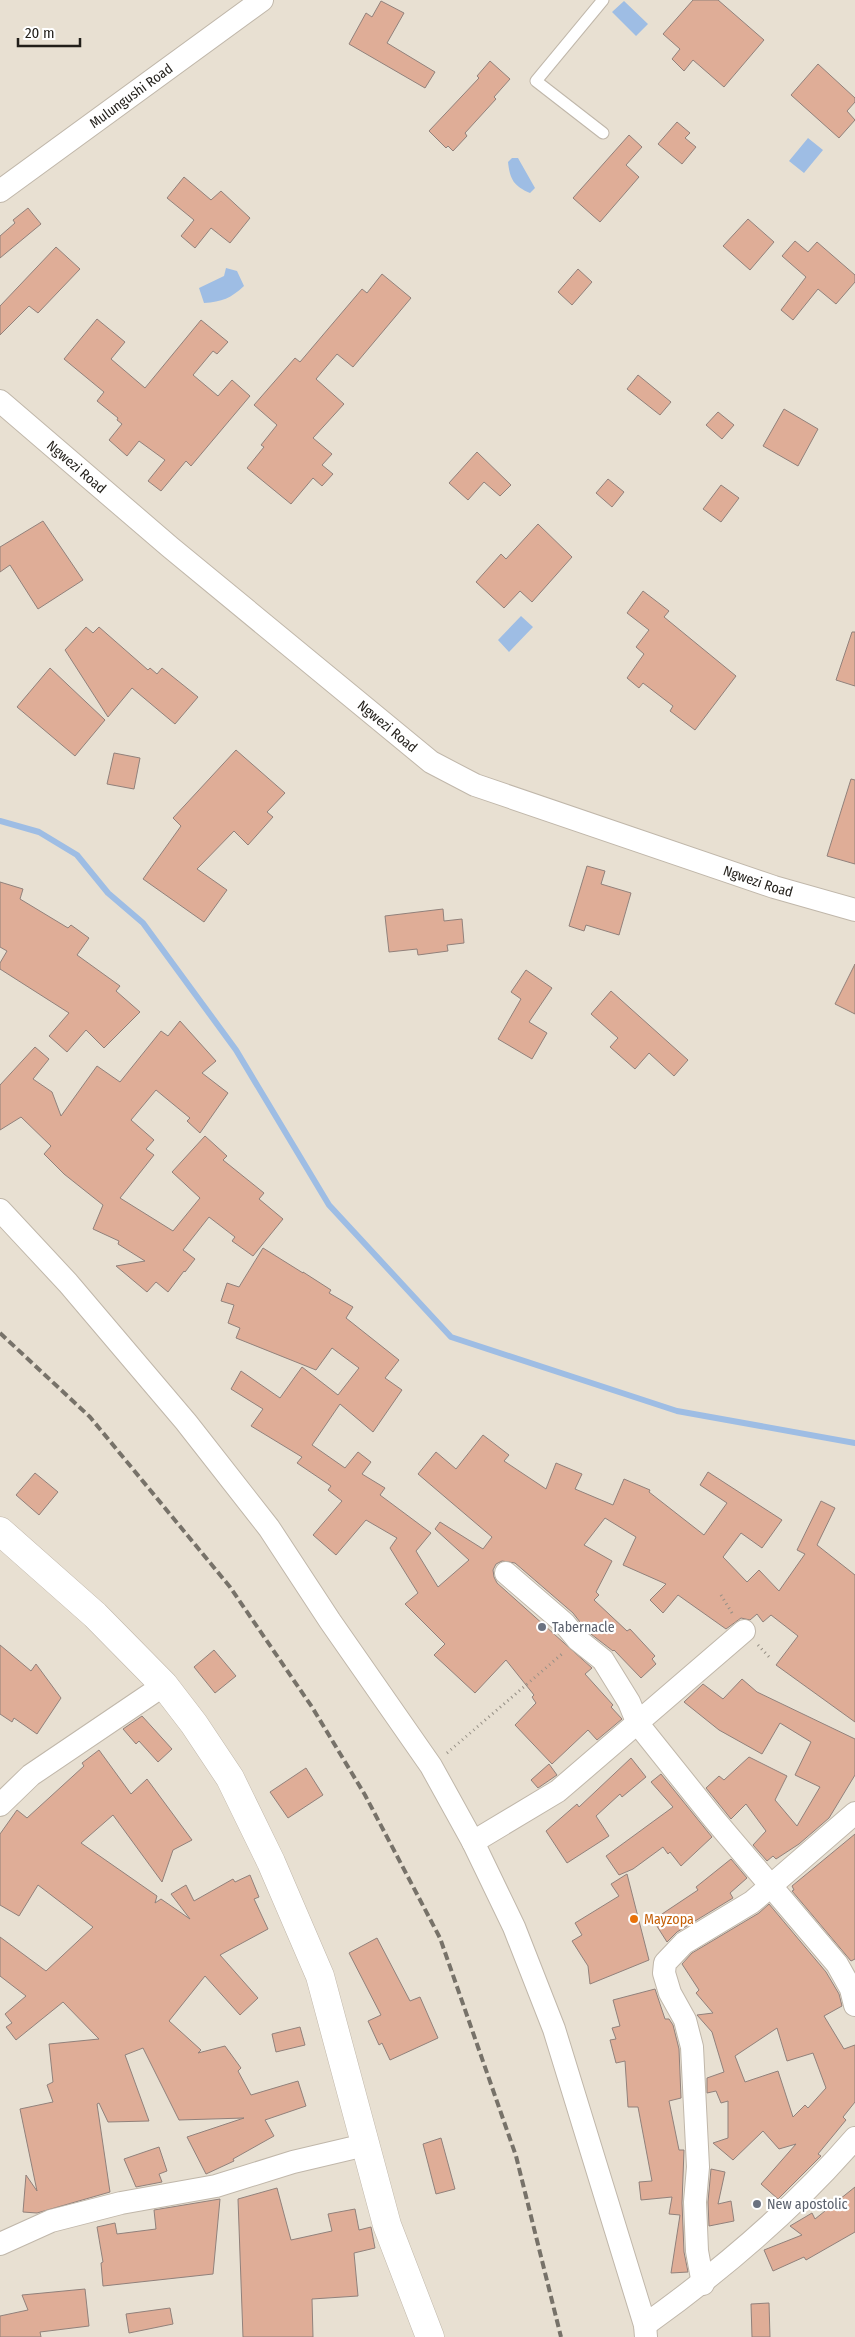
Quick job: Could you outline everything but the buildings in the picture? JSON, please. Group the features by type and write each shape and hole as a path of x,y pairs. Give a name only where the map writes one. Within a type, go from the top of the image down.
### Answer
{"street":[{"name":"Mulungushi Road","path":"0,191 262,0"},
{"name":"Ngwezi Road","path":"0,401 170,547 431,762 475,786 774,887 855,910"},
{"path":"0,1210 68,1283 174,1407 269,1528 330,1621 431,1766 473,1842 514,1927 554,2029 645,2331 758,2237 820,2179 855,2138"},
{"path":"0,1531 95,1615 164,1685 194,1724 230,1778 271,1862 320,1976 387,2225 430,2337"},
{"path":"506,1573 564,1623 578,1640 603,1660 629,1702 638,1724 714,1819 772,1885 836,1964 850,1990 855,2005"},
{"path":"473,1842 558,1791 744,1631"},
{"path":"0,1805 31,1775 164,1685"},
{"path":"702,2284 697,2251 698,2167 692,2047 685,2020 670,1993 664,1973 665,1963 684,1944 752,1902 855,1813"},
{"path":"0,2244 50,2220 121,2203 216,2186 293,2162 364,2145"}],"lane":[{"path":"603,133 536,81 604,0"}],"path":[{"path":"431,1766 578,1640"}],"water":[{"path":"624,1 648,24 636,36 612,12"},
{"path":"808,138 823,150 804,173 789,161"},
{"path":"512,158 518,158 535,188 530,193 520,188 514,182 508,162"},
{"path":"226,268 237,271 244,286 226,299 204,303 199,288 224,276"},
{"path":"521,616 533,627 509,652 498,640"}],"waterway":[{"path":"0,821 39,832 77,855 108,893 143,923 236,1050 329,1205 451,1337 677,1411 855,1443"}],"railway":[{"path":"0,1333 90,1417 230,1587 312,1707 365,1795 440,1938 516,2156 561,2337"}],"place":[{"name":"Tabernacle","path":"542,1627"},
{"name":"Mayzopa","path":"634,1919"},
{"name":"New apostolic","path":"757,2204"}]}
